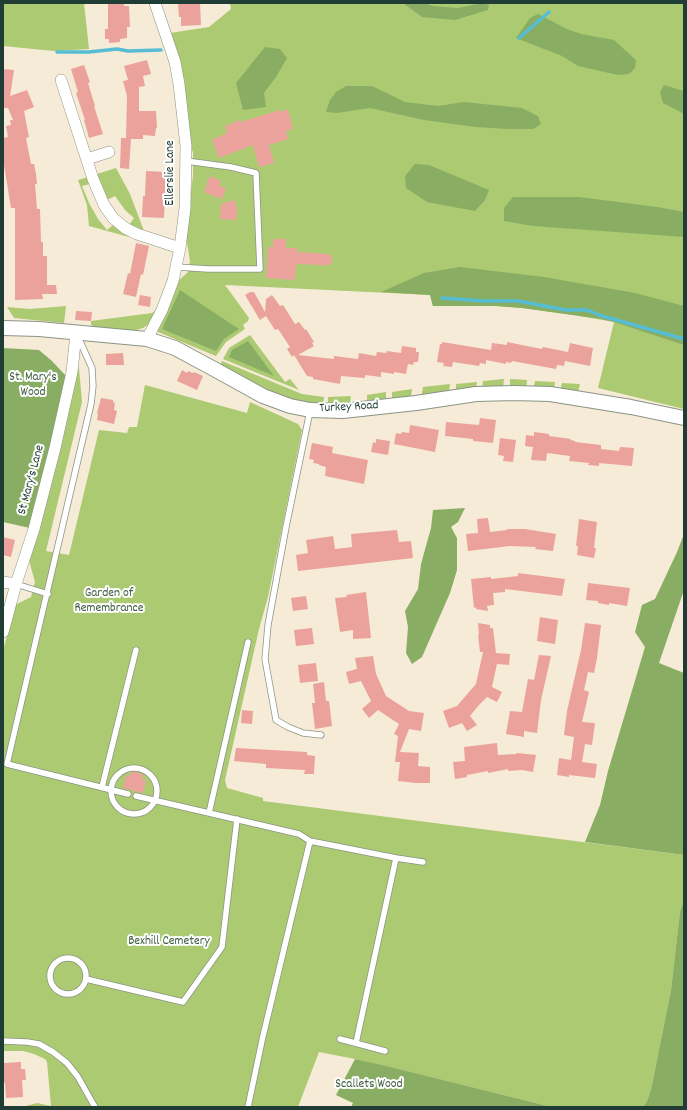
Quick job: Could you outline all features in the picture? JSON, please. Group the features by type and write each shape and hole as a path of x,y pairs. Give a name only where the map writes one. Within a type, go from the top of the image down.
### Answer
{"street":[{"name":"Ellerslie Lane","path":"147,339 162,310 173,281 177,267 186,208 186,161 183,118 175,62 155,3"},
{"path":"61,80 93,179 104,205 113,218 125,228 137,234 180,248"},
{"path":"87,159 109,152"},
{"name":"Turkey Road","path":"3,328 40,329 147,339 175,348 263,396 290,406 310,410 343,411 416,403 476,394 514,392 550,394 631,407 684,418"},
{"name":"St Mary's Lane","path":"3,632 16,584 34,529 55,448 72,372 76,333"},
{"path":"3,582 16,584"}],"lane":[{"path":"177,267 208,269 260,269 256,173 231,167 186,161"},
{"path":"76,333 92,368 93,386 91,404 48,594 7,764 128,794"},
{"path":"310,410 268,625 265,659 276,720 303,733 321,735"},
{"path":"16,584 48,594"},
{"path":"209,813 248,642"},
{"path":"102,787 136,650"},
{"path":"131,769 140,769 149,774 155,781 157,790 156,800 145,812 129,814 121,810 115,804 111,790 115,779 122,772 131,769"},
{"path":"136,796 299,834 310,841 423,862"},
{"path":"86,979 183,1002 222,948 237,819"},
{"path":"248,1107 310,841"},
{"path":"356,1043 396,858"},
{"path":"65,957 72,958 79,961 84,966 86,979 83,986 78,991 72,994 64,994 53,986 50,979 50,972 58,960 65,957"},
{"path":"340,1039 385,1052"},
{"path":"3,1041 39,1044 53,1052 67,1063 78,1077 96,1107"}],"green space":[{"path":"3,3 84,3 89,49 54,51 3,46"},
{"path":"230,3 684,3 684,409 598,388 614,322 574,315 496,306 433,306 430,295 225,285 249,318 243,325 245,329 226,342 216,356 158,332 158,327 177,282 188,272 190,261 186,237 193,175 193,152 191,149 170,33 209,27 231,9"},
{"path":"403,3 425,3 433,6 458,8 482,3 489,5 488,10 455,20 422,17"},
{"path":"538,14 567,29 581,34 614,40 636,60 635,68 629,74 618,75 578,66 562,56 516,38 530,18"},
{"path":"265,47 280,49 287,58 276,77 264,93 266,107 243,110 236,83"},
{"path":"664,85 684,91 684,114 663,103 660,92"},
{"path":"346,86 372,86 405,102 438,106 464,102 522,108 538,116 541,124 533,129 509,129 475,127 424,120 370,108 337,113 326,112 330,100 336,92"},
{"path":"415,164 429,165 489,190 485,200 475,211 427,202 406,188 405,176"},
{"path":"116,168 130,194 144,231 129,225 134,218 125,210 115,196 107,200 97,174"},
{"path":"88,177 90,184 82,186 98,219 107,230 114,224 129,237 89,226 87,205 78,180"},
{"path":"513,197 579,197 684,212 684,237 533,226 504,221 504,208"},
{"path":"460,267 544,277 635,293 684,306 684,345 601,319 522,308 496,306 433,306 430,295 381,292 424,273"},
{"path":"180,290 239,329 224,339 216,351 162,329"},
{"path":"66,306 64,323 14,318 7,307 30,309"},
{"path":"156,310 150,323 143,328 136,330 101,330 91,325 91,321 152,313"},
{"path":"250,335 285,382 290,379 299,390 223,359 229,348"},
{"path":"248,341 274,376 229,357 232,350"},
{"name":"St. Mary's Wood","path":"3,348 39,350 66,376 30,528 3,522"},
{"path":"222,361 302,394 324,397 323,406 300,403 264,391 222,368"},
{"name":"Bexhill Cemetery","path":"79,368 82,402 46,551 69,555 99,430 127,433 129,427 137,427 145,385 247,413 250,402 298,424 302,430 268,597 259,629 225,780 227,788 263,798 263,801 684,855 684,900 680,911 671,990 651,1089 647,1101 643,1107 552,1107 355,1059 319,1052 298,1107 22,1107 37,1103 51,1106 47,1062 45,1059 23,1051 3,1051 3,651 15,605 31,597 35,582 29,560 60,449 74,388 75,376"},
{"path":"504,379 503,389 482,390 483,381"},
{"path":"510,379 527,380 526,389 510,388"},
{"path":"535,381 555,382 554,390 533,390"},
{"path":"477,382 476,390 456,393 456,384"},
{"path":"562,383 580,384 578,393 560,391"},
{"path":"450,384 449,394 421,398 423,387"},
{"path":"412,389 411,397 392,399 392,392"},
{"path":"386,392 386,400 367,402 367,395"},
{"path":"351,396 349,405 328,405 328,397"},
{"path":"465,508 458,522 451,527 457,538 457,570 450,593 422,657 412,664 406,653 408,627 405,611 418,589 421,564 431,528 433,510"},
{"path":"684,534 684,590 659,663 684,673 684,855 585,842 600,805 608,771 645,647 635,632 642,605 655,599"},
{"path":"684,900 684,1107 643,1107 647,1101 651,1089 671,990 680,911"},
{"name":"Scallets Wood","path":"355,1059 552,1107 351,1107 353,1103 336,1095"}],"building":[{"path":"108,3 124,3 124,6 129,6 130,27 127,27 127,38 120,39 120,42 109,43 109,39 105,39 105,29 108,29"},
{"path":"178,3 200,3 201,25 181,26"},
{"path":"147,60 151,74 143,76 145,86 139,87 139,111 156,111 157,128 155,136 143,135 143,139 131,139 129,169 120,168 121,138 126,138 127,96 123,81 128,80 124,66"},
{"path":"84,65 90,82 88,83 103,134 89,138 76,93 78,92 71,69"},
{"path":"3,69 14,70 10,96 27,90 34,107 24,111 29,137 26,138 31,164 34,164 36,174 37,184 35,184 37,209 40,209 41,242 43,242 43,256 47,256 47,285 56,285 57,294 42,294 43,299 15,300 15,208 11,208 3,165 3,138 8,137 6,126 11,125 10,120 13,120 8,108 3,108"},
{"path":"288,109 293,129 286,131 288,139 269,145 274,163 259,167 253,145 219,158 212,140 227,133 225,126 240,120 241,122"},
{"path":"146,171 166,172 164,218 142,217"},
{"path":"210,176 221,181 219,186 226,188 222,199 204,192"},
{"path":"234,200 237,209 236,220 220,219 221,204"},
{"path":"273,239 286,239 286,248 297,248 297,252 328,254 332,257 332,262 326,266 296,264 295,280 266,278 268,247 273,247"},
{"path":"136,243 149,246 143,275 141,274 136,297 123,294 128,273 130,274"},
{"path":"250,292 254,292 265,312 266,299 272,295 280,306 283,305 295,324 299,322 305,330 306,329 314,342 312,343 314,346 298,355 334,359 334,356 358,359 359,353 376,356 377,352 386,353 387,351 401,353 402,346 416,348 416,352 419,352 418,362 414,362 413,365 408,364 406,374 381,372 381,377 365,375 365,378 341,376 340,384 313,379 313,377 307,376 294,355 292,357 287,349 290,347 278,329 275,330 266,316 260,320 245,295"},
{"path":"140,295 151,297 150,307 138,305"},
{"path":"76,311 92,312 91,321 75,320"},
{"path":"442,342 491,350 492,343 507,345 507,342 542,349 543,347 568,352 570,343 593,348 590,366 565,361 564,366 557,365 556,369 512,361 511,363 506,362 506,364 486,360 486,364 480,363 479,366 453,362 452,367 443,366 444,363 437,362 440,344 442,344"},
{"path":"123,353 124,365 106,365 106,354"},
{"path":"182,370 187,373 188,371 194,372 203,376 197,390 177,381"},
{"path":"101,398 113,400 115,403 114,410 117,411 114,424 97,420 97,413"},
{"path":"480,418 496,420 493,443 445,436 446,422 479,425"},
{"path":"410,425 439,430 435,452 394,444 396,433 409,433"},
{"path":"534,432 571,439 570,440 575,442 601,445 601,449 619,451 620,447 634,448 632,466 599,463 599,466 588,465 589,463 569,461 570,456 547,453 546,461 531,460 533,447 525,446 526,435 534,436"},
{"path":"500,438 516,440 513,462 503,461 504,456 498,455"},
{"path":"376,439 390,441 388,455 371,452 373,442 376,443"},
{"path":"312,443 333,447 332,453 368,460 364,484 325,476 326,467 313,463 314,460 309,459"},
{"path":"488,518 490,532 507,529 525,529 556,534 553,551 535,549 536,547 510,546 468,551 466,534 478,533 477,519"},
{"path":"579,519 597,522 594,558 577,555 578,546 576,546"},
{"path":"397,530 399,542 411,541 413,558 298,571 296,555 308,553 306,540 333,536 335,549 352,547 351,534"},
{"path":"3,537 15,540 11,557 3,555"},
{"path":"518,573 565,579 562,596 505,589 505,592 493,593 494,605 487,606 488,611 476,609 476,607 474,608 471,579 491,577 491,579 518,576"},
{"path":"588,583 630,588 627,606 609,603 609,605 598,603 598,601 586,600"},
{"path":"366,592 371,638 353,639 353,630 340,632 335,598 347,597 346,595"},
{"path":"306,596 308,609 293,611 291,598"},
{"path":"540,617 558,620 555,644 537,641"},
{"path":"478,623 490,625 490,628 493,628 496,653 510,654 509,665 497,664 492,687 502,692 497,702 487,697 470,716 477,725 467,731 462,723 449,728 443,711 457,706 476,684 483,652 480,652"},
{"path":"585,623 601,625 594,673 588,672 584,690 589,692 582,722 595,723 592,745 585,744 582,762 597,764 595,778 557,775 559,758 571,760 574,737 564,735 567,711 581,650"},
{"path":"312,628 314,644 296,646 294,630"},
{"path":"539,655 551,656 541,700 537,733 524,731 524,737 506,734 510,711 522,712 528,679 534,680"},
{"path":"373,656 376,674 386,696 409,711 424,713 421,731 409,729 400,752 419,753 418,766 430,767 430,783 398,781 400,762 395,762 398,736 394,734 399,724 378,710 369,718 362,709 371,701 361,681 349,684 346,672 357,669 355,658"},
{"path":"316,663 318,681 300,683 298,665"},
{"path":"324,682 326,701 329,701 332,726 315,729 312,703 315,703 313,684"},
{"path":"242,710 253,711 252,724 241,723"},
{"path":"497,743 498,755 517,753 536,755 533,772 522,770 508,771 508,769 488,773 488,771 455,779 453,762 465,761 464,747"},
{"path":"236,748 307,752 307,755 315,756 314,774 304,774 305,770 266,768 266,764 234,761"},
{"path":"131,771 143,774 142,779 146,780 143,793 123,788 126,775 130,776"},
{"path":"21,1062 21,1069 25,1069 26,1080 22,1080 23,1097 6,1098 5,1082 3,1083 4,1063"}],"waterway":[{"path":"519,38 549,12"},
{"path":"57,52 89,52 117,49 128,51 161,50"},
{"path":"442,298 484,301 518,301 566,310 587,310 602,316 684,339"}],"park label":[{"name":"Garden of Remembrance","path":"109,602"}]}
